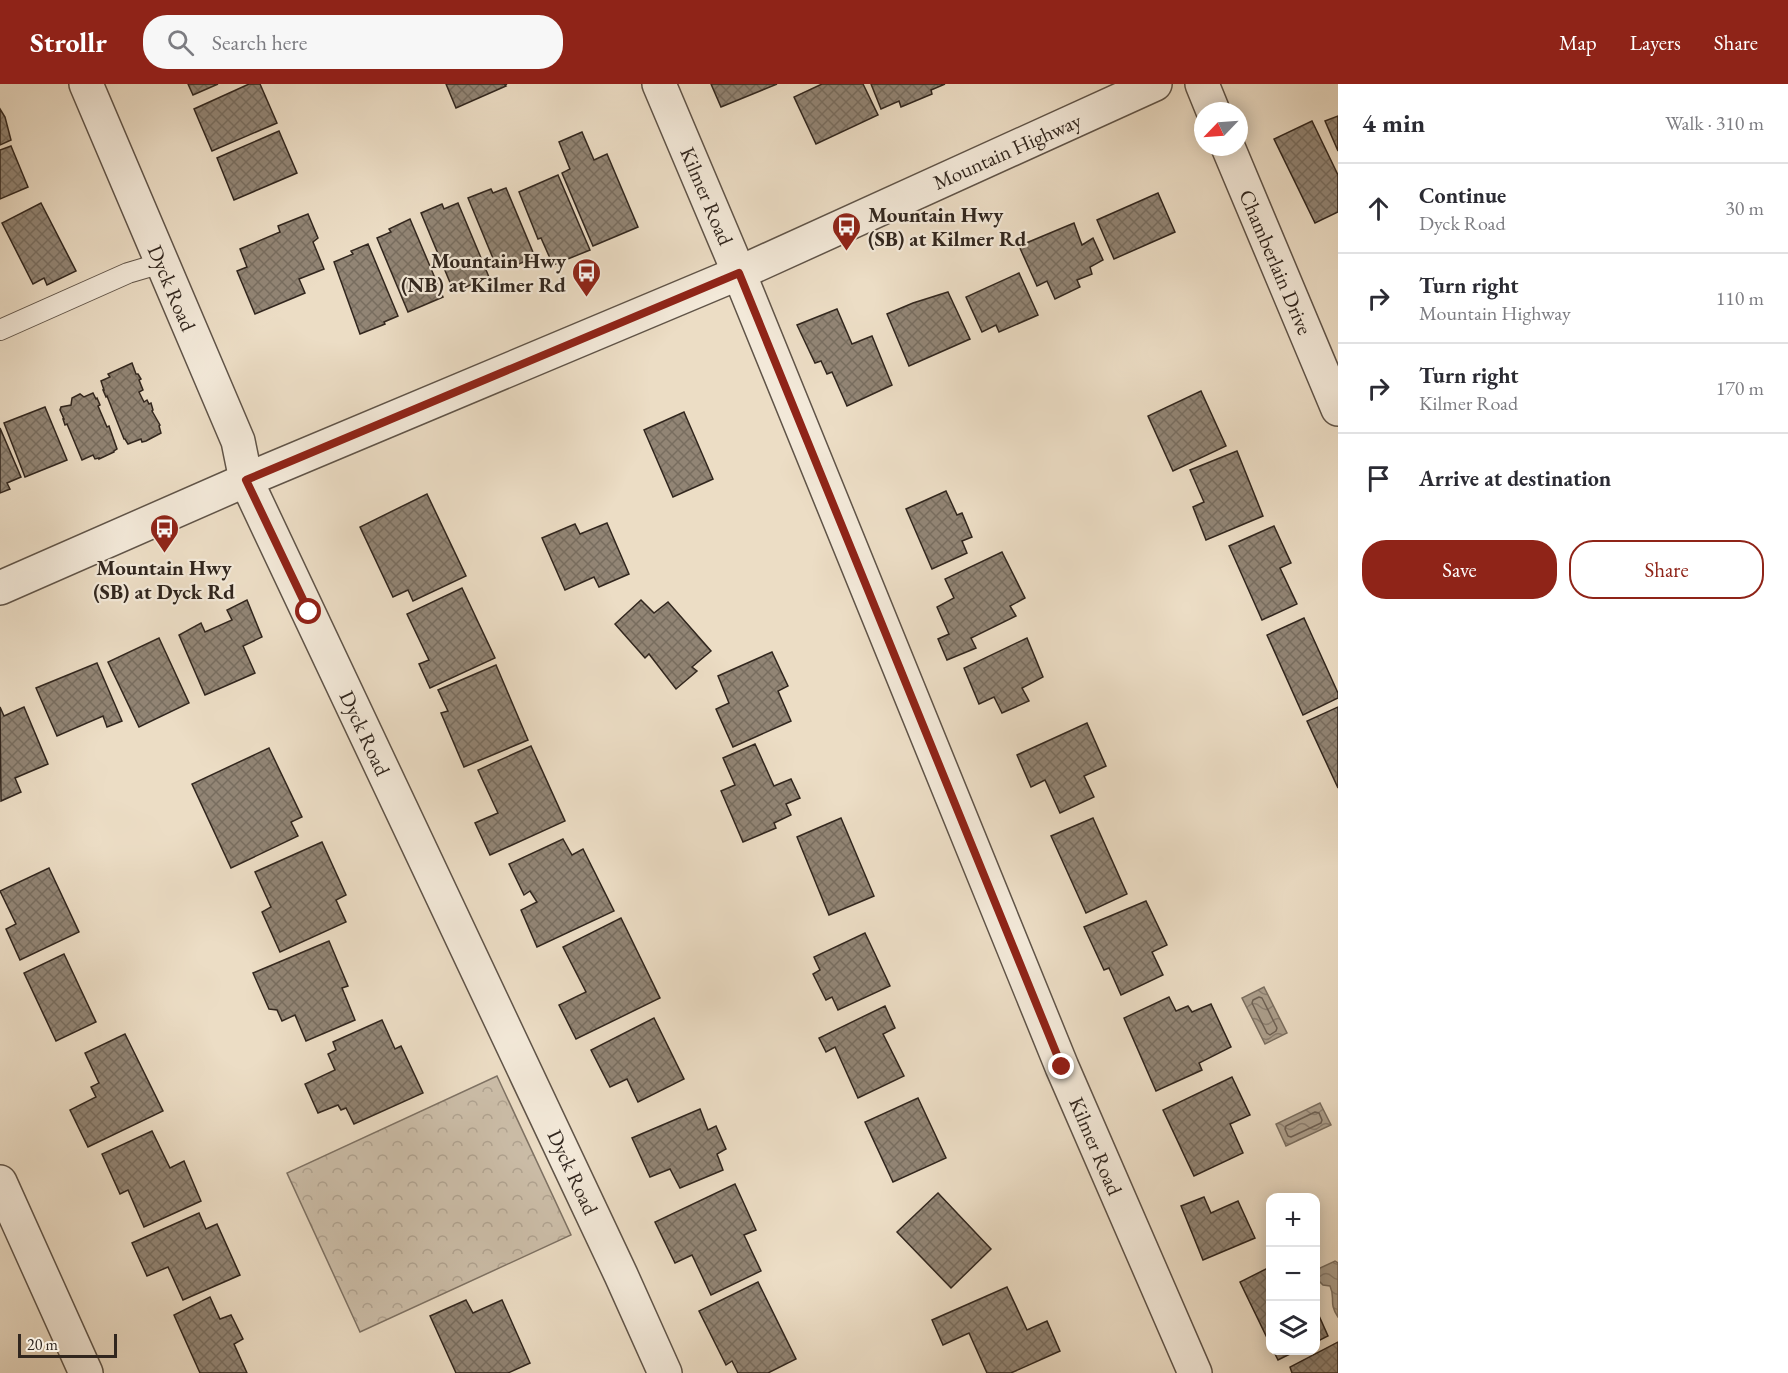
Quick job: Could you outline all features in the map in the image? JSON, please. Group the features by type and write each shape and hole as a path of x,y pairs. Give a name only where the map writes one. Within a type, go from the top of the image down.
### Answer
{"street":[{"name":"Dyck Road","path":"86,84 238,441 246,480 616,1264 665,1373"},
{"name":"Kilmer Road","path":"659,84 739,273 1062,1067 1195,1373"},
{"name":"Mountain Highway","path":"0,588 246,480 739,273 1155,84"},
{"path":"1202,84 1209,102"},
{"name":"Chamberlain Drive","path":"1232,156 1338,409"},
{"path":"0,1182 86,1373"}],"lane":[{"path":"0,330 128,273 162,263"}],"green space":[{"path":"497,1076 571,1235 360,1332 287,1173"}],"water":[{"path":"1264,987 1287,1033 1265,1044 1242,998"},
{"path":"1320,1103 1331,1125 1286,1146 1276,1124"},
{"path":"1335,1261 1338,1263 1338,1317 1333,1308 1330,1286 1320,1282 1320,1268"}],"building":[{"path":"188,84 218,84 193,95"},
{"path":"249,84 260,84 277,123 212,151 194,109"},
{"path":"446,84 507,84 456,108"},
{"path":"711,84 777,84 721,107"},
{"path":"822,84 863,84 878,115 816,144 794,97"},
{"path":"871,84 945,84 931,90 932,94 901,107 899,101 881,109"},
{"path":"0,109 5,117 11,140 0,145"},
{"path":"1338,116 1338,151 1325,121"},
{"path":"1312,121 1338,175 1338,212 1315,223 1274,139"},
{"path":"279,131 297,173 234,200 217,158"},
{"path":"582,132 594,160 607,154 638,227 593,246 562,173 570,169 559,142"},
{"path":"11,146 28,187 0,199 0,150"},
{"path":"558,175 590,250 553,265 541,238 538,239 519,192"},
{"path":"506,188 535,257 514,266 512,261 497,268 468,198 491,189 493,193"},
{"path":"1158,193 1175,232 1114,259 1097,220"},
{"path":"41,203 76,271 47,285 44,278 33,284 2,223"},
{"path":"458,203 489,277 454,292 421,213 442,204 444,209"},
{"path":"308,214 318,238 313,242 324,269 299,279 305,293 255,314 237,271 247,267 240,249 280,232 278,226"},
{"path":"410,219 443,297 408,312 377,238 391,232 389,229"},
{"path":"1074,223 1082,245 1093,238 1103,260 1090,267 1092,274 1077,280 1080,287 1055,299 1047,281 1037,286 1019,246"},
{"path":"368,244 398,316 360,334 334,262 353,254 351,251"},
{"path":"1019,273 1038,315 999,332 996,325 982,332 966,297"},
{"path":"948,292 970,339 909,366 887,314"},
{"path":"837,309 852,344 872,336 892,385 847,406 832,372 827,374 821,361 815,363 797,325"},
{"path":"132,363 136,374 141,379 139,380 143,390 139,392 144,402 147,400 149,404 151,403 161,433 146,441 142,442 141,439 128,444 101,381 110,377 108,374"},
{"path":"1201,391 1226,446 1173,471 1148,416"},
{"path":"93,393 117,449 99,459 95,459 93,455 82,460 60,410 61,407 71,405 72,398 80,394 84,397"},
{"path":"45,407 67,460 25,477 4,423"},
{"path":"684,412 713,479 673,497 644,430"},
{"path":"0,428 21,477 7,483 10,489 0,493"},
{"path":"1237,451 1263,516 1206,540 1193,507 1204,502 1190,470"},
{"path":"946,491 957,515 962,513 972,537 962,541 967,553 932,569 906,509"},
{"path":"427,494 466,576 413,601 408,590 393,597 360,527"},
{"path":"607,523 629,574 599,587 594,577 565,590 542,538 575,524 580,534"},
{"path":"1274,526 1291,563 1280,568 1297,604 1262,620 1229,546"},
{"path":"1002,552 1025,598 1010,606 1016,616 971,638 976,648 947,660 938,639 949,634 937,607 954,598 945,579"},
{"path":"462,588 495,658 430,688 419,664 429,660 407,614"},
{"path":"247,600 262,637 243,646 255,673 205,695 179,635 201,623 205,632 232,620 227,610"},
{"path":"641,600 654,613 668,602 711,651 692,667 697,671 676,689 649,654 645,658 615,624"},
{"path":"1304,618 1338,693 1338,698 1303,715 1267,635"},
{"path":"159,638 189,703 139,727 108,662"},
{"path":"1027,638 1043,677 1022,688 1029,701 1002,713 994,697 979,704 964,668"},
{"path":"772,652 788,686 778,691 791,721 733,747 716,709 729,703 718,676"},
{"path":"97,663 122,721 107,727 103,716 57,736 36,688"},
{"path":"496,665 528,740 464,767 441,713 448,711 438,690"},
{"path":"0,707 4,716 24,707 48,764 15,778 21,792 1,801"},
{"path":"1338,707 1338,788 1307,721"},
{"path":"1087,723 1106,766 1084,776 1094,797 1060,813 1045,780 1031,787 1017,755"},
{"path":"755,744 774,786 791,779 800,798 786,804 791,815 774,823 776,828 743,842 721,791 735,785 723,758"},
{"path":"531,746 565,821 490,855 475,823 498,813 478,770"},
{"path":"269,748 302,817 291,822 298,836 231,868 192,784"},
{"path":"841,818 874,896 829,915 797,837"},
{"path":"1093,818 1127,894 1086,913 1051,836"},
{"path":"563,839 572,855 583,849 614,911 537,947 521,910 537,902 530,891 524,895 509,864"},
{"path":"322,842 346,895 336,900 346,922 280,952 262,912 271,907 255,872"},
{"path":"49,868 79,932 20,960 6,929 16,924 0,891"},
{"path":"1146,901 1167,945 1152,952 1163,975 1121,995 1109,968 1104,970 1084,927"},
{"path":"621,918 660,998 576,1039 559,1005 586,992 563,947"},
{"path":"865,933 890,986 838,1010 832,997 826,1000 813,974 820,970 814,957"},
{"path":"329,941 348,986 342,988 355,1020 306,1041 295,1015 282,1021 277,1010 269,1009 253,973"},
{"path":"64,954 96,1022 56,1041 24,973"},
{"path":"1169,997 1176,1011 1188,1006 1192,1012 1211,1004 1231,1047 1199,1063 1202,1070 1156,1091 1124,1018"},
{"path":"885,1006 895,1028 883,1034 904,1076 858,1098 835,1047 826,1052 819,1038"},
{"path":"654,1018 684,1079 638,1102 627,1079 610,1087 591,1050"},
{"path":"382,1020 395,1049 401,1046 423,1093 354,1124 346,1108 341,1110 338,1105 318,1113 305,1084 335,1070 328,1054 336,1050 333,1042"},
{"path":"125,1034 163,1111 88,1147 70,1110 96,1097 91,1087 99,1083 85,1053"},
{"path":"1232,1077 1250,1115 1230,1124 1243,1153 1194,1176 1163,1110"},
{"path":"918,1098 946,1158 893,1182 865,1122"},
{"path":"700,1109 708,1130 716,1126 726,1149 717,1154 723,1170 680,1188 670,1169 650,1177 632,1138"},
{"path":"152,1131 170,1168 184,1161 201,1201 144,1227 128,1190 120,1194 102,1154"},
{"path":"735,1184 756,1230 744,1235 761,1271 711,1295 692,1255 675,1263 655,1222"},
{"path":"938,1193 991,1249 951,1288 897,1232"},
{"path":"1204,1197 1211,1213 1238,1201 1255,1238 1203,1260 1181,1206"},
{"path":"199,1213 206,1229 217,1224 240,1275 183,1300 168,1267 147,1276 132,1243"},
{"path":"1266,1269 1266,1336 1240,1282"},
{"path":"758,1282 796,1359 768,1373 738,1373 732,1361 726,1365 699,1311"},
{"path":"1007,1287 1027,1330 1047,1321 1060,1351 1011,1373 987,1373 969,1333 943,1345 932,1320"},
{"path":"210,1297 220,1319 231,1315 243,1339 234,1344 247,1373 200,1373 174,1315"},
{"path":"466,1300 473,1313 502,1300 530,1363 508,1373 456,1373 430,1316"},
{"path":"1320,1318 1328,1336 1320,1340"},
{"path":"1338,1342 1338,1373 1292,1373 1290,1367 1313,1355 1320,1355 1320,1351"},
{"path":"1276,1355 1288,1355 1278,1360"}],"place":[{"name":"Mountain Hwy (SB) at Kilmer Rd","path":"847,252"},
{"name":"Mountain Hwy (NB) at Kilmer Rd","path":"587,298"},
{"name":"Mountain Hwy (SB) at Dyck Rd","path":"164,554"}],"route":[{"path":"309,612 246,480 739,273 1062,1067"}]}
